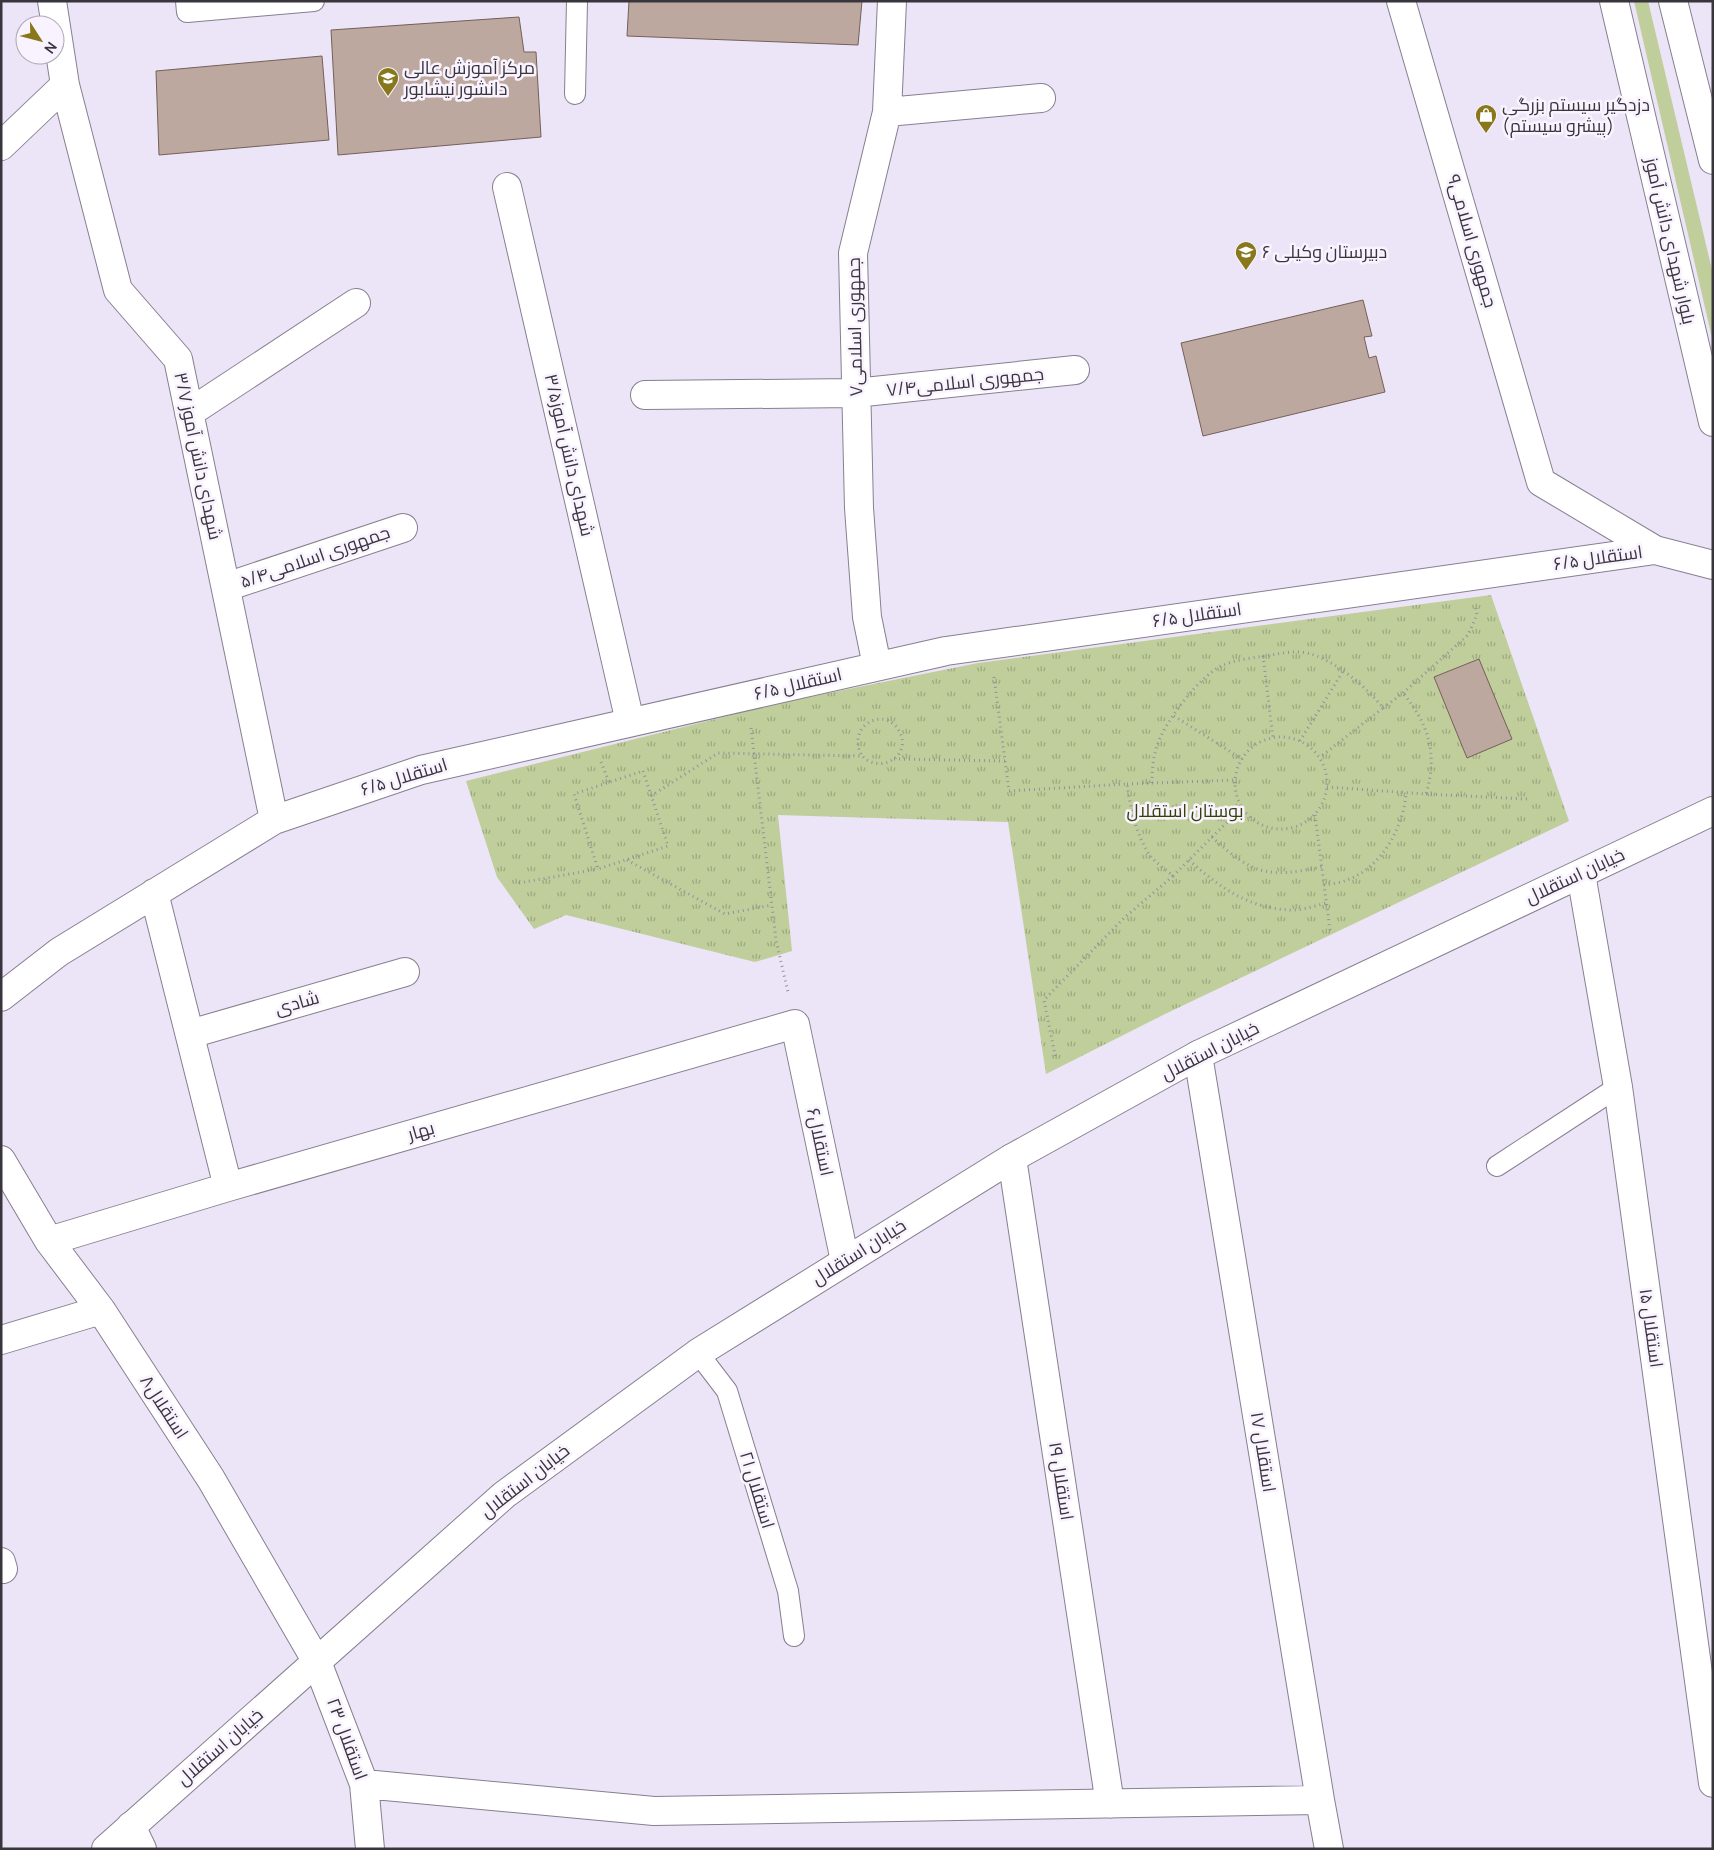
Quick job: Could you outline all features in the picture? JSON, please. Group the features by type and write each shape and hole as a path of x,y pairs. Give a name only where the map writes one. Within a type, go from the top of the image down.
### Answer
{"street":[{"name":"شهدای دانش آموز ۳/۷","path":"52,1 65,85 118,290 178,359 274,820"},
{"name":"جمهوری اسلامی۷","path":"877,666 868,617 859,508 853,253 887,112 892,1"},
{"name":"جمهوری اسلامی۹","path":"1401,1 1541,482 1655,550"},
{"name":"بلوار شهدای دانش آموز","path":"1614,1 1713,422"},
{"path":"1674,1 1713,160"},
{"path":"1,146 65,85"},
{"path":"887,112 1041,98"},
{"name":"شهدای دانش آموز۳/۵","path":"507,187 630,722"},
{"path":"189,413 356,303"},
{"name":"جمهوری اسلامی۷/۴","path":"645,394 855,394 1075,370"},
{"name":"جمهوری اسلامی۵/۴","path":"226,587 403,528"},
{"path":"1655,550 1713,565"},
{"name":"استقلال ۶/۵","path":"1,997 59,952 274,820 420,770 946,651 1655,550"},
{"name":"خیابان استقلال","path":"106,1849 137,1837 317,1662 504,1495 698,1353 1012,1158 1198,1055 1713,810"},
{"name":"استقلال ۱۵","path":"1581,874 1618,1087 1713,1782"},
{"path":"154,893 228,1187"},
{"name":"شادی","path":"190,1034 405,972"},
{"name":"بهار","path":"49,1241 228,1187 795,1024"},
{"name":"استقلال۶","path":"795,1024 845,1261"},
{"name":"استقلال ۱۷","path":"1198,1055 1329,1849"},
{"name":"استقلال ۱۹","path":"1012,1158 1110,1804"},
{"name":"استقلال۸","path":"1,1160 49,1241 101,1310 211,1479 317,1662"},
{"path":"1,1340 101,1310"},
{"name":"استقلال ۲۳","path":"317,1662 364,1784 370,1849"},
{"path":"364,1784 654,1811 1320,1800"}],"lane":[{"path":"186,1 187,12 314,1"},
{"path":"574,94 577,1"},
{"path":"1497,1166 1618,1087"},
{"name":"استقلال ۲۱","path":"698,1353 727,1391 788,1591 794,1636"}],"path":[{"path":"1320,757 1403,694 1468,635 1477,614 1467,576"},
{"path":"990,645 1009,791 1235,780"},
{"path":"1152,783 1153,763 1158,744 1174,716 1193,690 1210,673 1221,666 1263,656 1294,652 1308,654 1343,672 1362,685 1383,708"},
{"path":"1263,656 1273,738"},
{"path":"1300,741 1343,672"},
{"path":"1403,694 1415,708 1424,725 1431,745 1429,784 1426,794"},
{"path":"747,695 776,940 795,1024"},
{"path":"1174,716 1242,759"},
{"path":"894,759 901,747 900,733 890,722 874,720 861,728 857,742 858,749 862,756 874,764 881,764 894,759 1006,761"},
{"path":"1280,737 1300,741 1309,746 1320,757 1326,771 1327,787 1323,802 1315,814 1303,823 1289,829 1274,829 1260,824 1247,815 1237,796 1235,780 1242,759 1252,747 1265,739 1280,737"},
{"path":"651,796 718,753 862,756"},
{"path":"520,883 598,869 668,846 643,771 574,794 598,869"},
{"path":"1127,784 1130,804 1140,835 1152,857 1173,876"},
{"path":"1327,787 1527,799"},
{"path":"1324,886 1348,880 1363,872 1377,860 1387,847 1399,823 1405,805 1406,793"},
{"path":"1056,1060 1044,1000 1124,918 1173,876 1242,808"},
{"path":"1315,814 1330,930"},
{"path":"1212,837 1235,858 1254,869 1286,873 1322,867"},
{"path":"626,860 725,914 772,905"},
{"path":"1189,860 1230,894 1250,901 1292,910 1326,903"}],"green space":[{"path":"1634,1 1648,1 1713,274 1713,342"},
{"name":"بوستان استقلال","path":"1491,595 1569,821 1165,1014 1046,1074 1008,822 778,815 792,951 755,962 566,915 534,929 497,877 466,781 784,702 978,663"}],"building":[{"path":"629,1 862,1 858,45 627,36"},
{"path":"519,17 524,52 536,52 541,137 338,155 331,30"},
{"path":"322,56 329,140 159,155 156,71"},
{"path":"1363,300 1372,336 1364,337 1369,358 1376,356 1385,392 1203,436 1181,343"},
{"path":"1479,659 1512,739 1467,758 1434,677"}],"place":[{"name":"مرکز آموزش عالی دانشور نیشابور","path":"388,97"},
{"name":"دزدگیر سیستم بزرگی (پیشرو سیستم)","path":"1486,134"},
{"name":"دبیرستان وکیلی ۶","path":"1246,271"}]}
